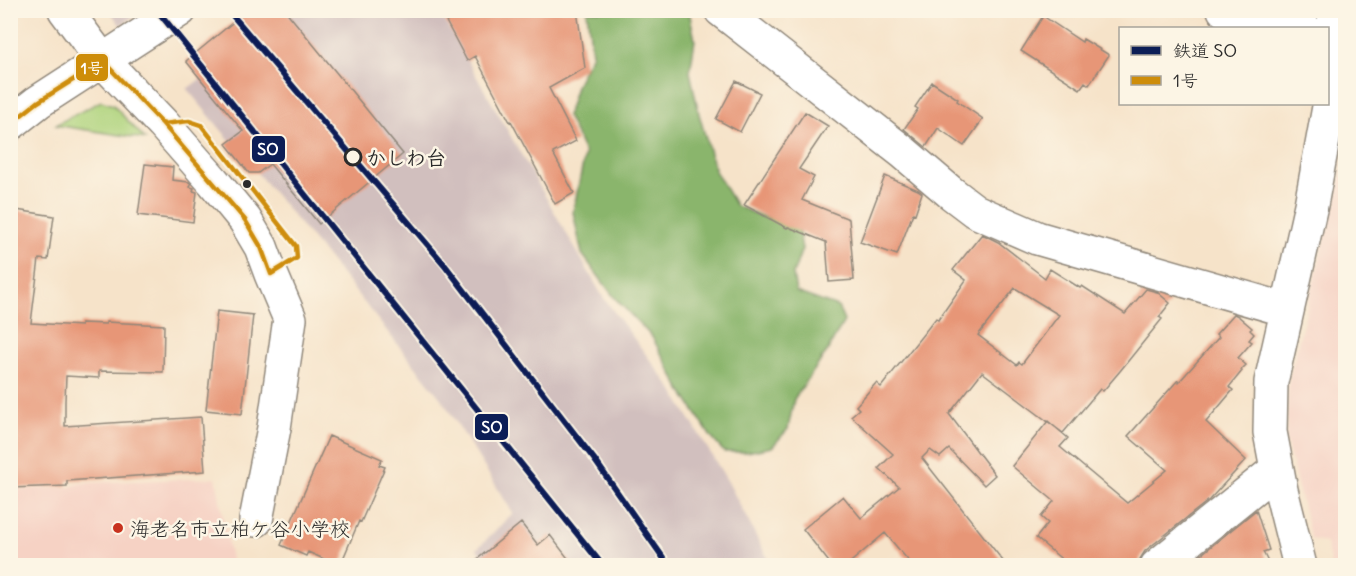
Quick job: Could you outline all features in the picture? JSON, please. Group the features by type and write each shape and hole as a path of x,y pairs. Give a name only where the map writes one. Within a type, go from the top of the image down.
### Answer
{"street":[{"path":"65,10 103,61 213,181 245,220 261,247 290,319 274,428 256,520"},
{"path":"10,124 38,102 180,10"},
{"path":"721,10 975,211 1037,238 1287,310"},
{"path":"1224,10 1239,16 1325,27"},
{"path":"1300,566 1281,490 1270,432 1271,382 1311,205 1337,108 1329,54"},
{"path":"1157,566 1277,469"}],"shaded area":[{"path":"110,11 143,11 120,25"},
{"path":"292,11 439,11 603,297 671,388 728,482 771,565 489,565 477,549 513,513 443,401 330,260 187,89"},
{"path":"1345,144 1345,565 1331,565 1326,543 1311,539 1286,440 1289,379 1341,175"},
{"name":"海老名市立柏ケ谷小学校","path":"216,478 232,565 11,565 11,490 69,487 82,483"}],"green space":[{"path":"587,11 689,11 695,40 690,72 715,171 736,206 766,218 797,220 802,249 793,274 796,292 838,307 844,321 826,353 794,399 788,429 772,447 747,452 724,452 711,437 681,390 652,337 614,297 582,254 573,212 585,154 567,116 577,83 592,54"},
{"path":"101,101 113,105 145,139 55,125"}],"building":[{"path":"248,10 285,10 403,154 319,224 270,164 258,173 249,173 226,144 243,131 186,61"},
{"path":"440,10 577,10 585,68 549,88 576,141 553,153 574,193 555,204 475,56 467,61"},
{"path":"1043,16 1082,42 1083,39 1109,55 1089,85 1085,82 1080,89 1021,51"},
{"path":"736,81 760,93 740,132 716,119"},
{"path":"932,82 983,119 964,146 938,128 926,147 904,129 918,109 915,107"},
{"path":"805,112 828,126 799,169 814,177 802,200 849,219 854,280 829,282 826,242 787,228 744,205"},
{"path":"145,164 173,167 172,180 191,184 193,191 197,192 193,222 138,215"},
{"path":"885,176 922,193 897,255 860,242"},
{"path":"10,209 54,216 48,260 39,259 31,323 81,326 81,323 106,324 106,322 164,325 163,372 99,371 99,378 66,376 65,426 201,417 205,471 67,481 67,486 10,488"},
{"path":"982,234 998,242 1045,278 1050,269 1080,288 1082,286 1125,314 1146,289 1157,292 1170,303 1159,317 1162,319 1120,371 1103,391 1100,389 1063,433 982,372 949,414 995,475 984,485 949,449 940,457 930,450 922,458 1007,566 913,566 885,533 846,566 832,566 803,529 843,496 861,518 899,487 879,468 893,454 851,416 859,409 856,406 876,383 881,387 936,318 938,320 966,280 953,270","holes":["1015,288 1059,315 1022,364 1019,362 1017,365 978,335"]},
{"path":"217,311 253,315 242,414 206,410"},
{"path":"1234,314 1252,328 1250,330 1254,334 1249,340 1252,342 1238,358 1246,365 1229,387 1233,390 1206,422 1246,460 1209,500 1145,551 1139,566 1070,566 1036,538 1048,523 1041,517 1054,501 1012,466 1048,421 1068,438 1060,447 1127,503 1167,470 1128,436 1219,337 1216,334"},
{"path":"329,436 382,459 379,465 385,467 340,566 308,552 306,556 281,545"},
{"path":"1256,510 1269,550 1263,552 1270,566 1187,566"},
{"path":"521,523 538,545 550,535 574,566 469,566"}],"rail line":[{"name":"SO","path":"157,10 603,566"},
{"name":"SO","path":"228,10 444,264 594,459 669,566"}],"transit line":[{"name":"1号","path":"10,124 38,102 103,61 163,124"},
{"name":"1号","path":"189,121 201,125 296,246 297,258 271,274 261,247 245,220 163,124 189,121"}],"place":[{"name":"かしわ台","path":"353,157"},
{"name":"海老名市立柏ケ谷小学校","path":"118,528"}]}
